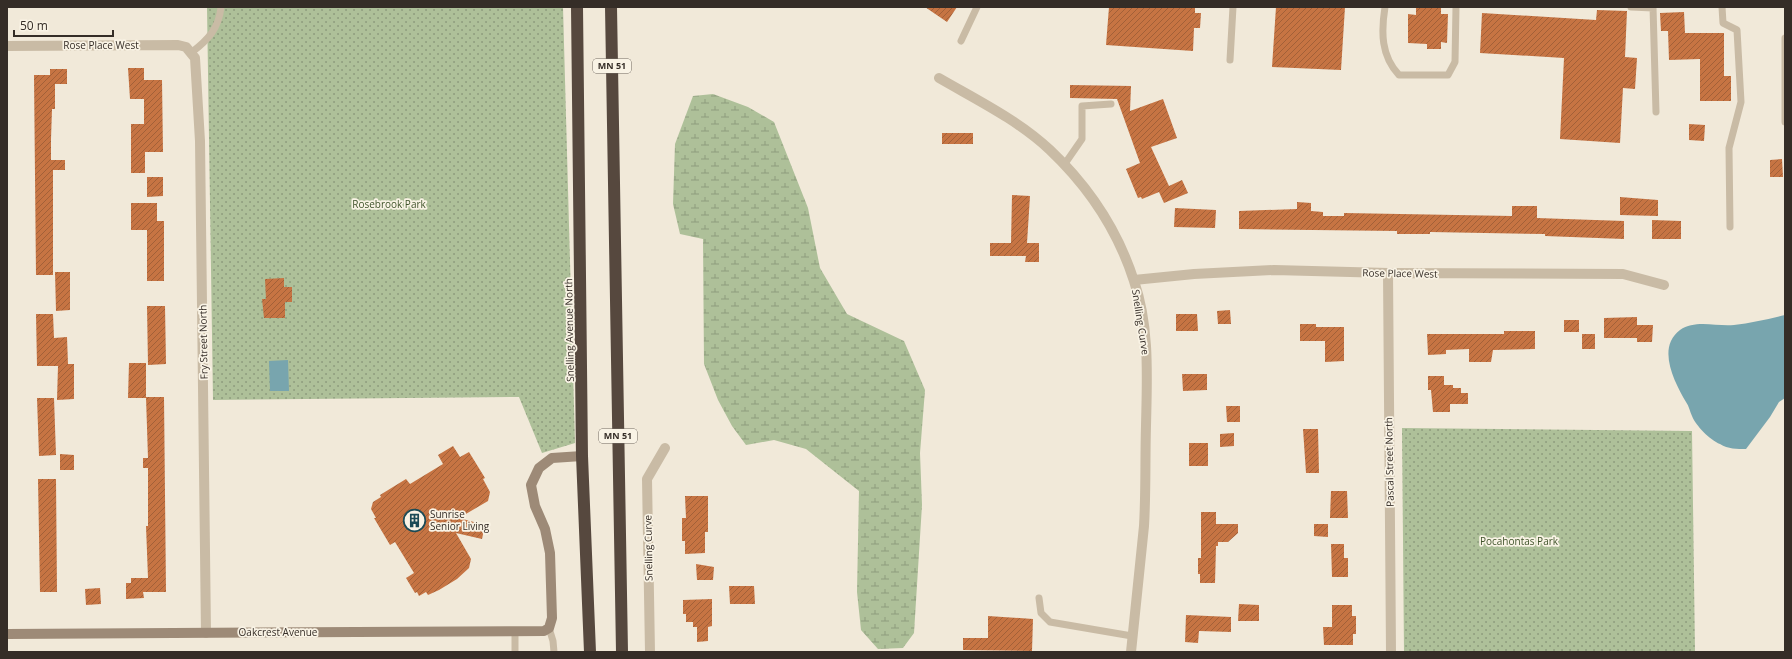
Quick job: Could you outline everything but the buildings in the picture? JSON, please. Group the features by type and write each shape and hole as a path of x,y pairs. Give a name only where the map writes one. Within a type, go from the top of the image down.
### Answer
{"highway":[{"name":"Snelling Avenue North","path":"577,7 582,456 590,652"},
{"name":"MN 51","path":"611,7 622,652"}],"street":[{"name":"Rose Place West","path":"7,46 178,45 186,47 192,52"},
{"name":"Fry Street North","path":"192,52 196,63 200,141 206,633"},
{"name":"Snelling Curve","path":"939,78 1013,120 1051,151 1081,184 1102,212 1118,240 1134,280 1144,328 1147,359 1144,525 1131,652"},
{"name":"Rose Place West","path":"1134,280 1194,274 1274,270 1388,273 1623,274 1664,285"},
{"name":"Pascal Street North","path":"1388,273 1391,652"},
{"name":"Snelling Curve","path":"650,652 647,479 665,448"},
{"path":"549,628 552,618 550,553 545,529 535,506 531,485 539,468 552,458 582,456"},
{"name":"Oakcrest Avenue","path":"7,634 515,632 544,631 549,628"}],"lane":[{"path":"192,52 207,40 213,32 221,7"},
{"path":"961,41 976,7"},
{"path":"1230,60 1233,7"},
{"path":"1386,7 1382,34 1390,65 1399,75 1448,75 1455,62 1456,7"},
{"path":"1631,7 1653,8 1656,112"},
{"path":"1722,7 1722,23 1737,30 1741,102 1729,148 1730,227"},
{"path":"1785,38 1785,127"},
{"path":"1064,166 1082,139 1082,106 1111,104"},
{"path":"1039,598 1041,613 1050,622 1132,636"},
{"path":"549,628 553,641 554,652"},
{"path":"515,632 515,652"}],"green space":[{"name":"Rosebrook Park","path":"207,7 563,7 575,443 542,453 519,397 213,400"},
{"path":"713,94 748,107 774,122 808,208 820,268 847,314 904,341 925,390 920,453 922,505 914,633 903,648 878,649 861,630 857,592 859,491 806,449 774,440 746,445 732,426 718,400 704,364 703,239 680,234 673,204 675,144 693,96"},
{"name":"Pocahontas Park","path":"1402,428 1692,431 1695,652 1404,652"}],"water":[{"path":"1785,315 1785,398 1779,402 1770,417 1746,449 1723,446 1708,436 1700,428 1692,416 1677,385 1668,356 1669,346 1673,337 1680,330 1693,325 1734,325"},
{"path":"288,360 289,391 270,391 269,361"}],"place":[{"name":"Sunrise Senior Living","path":"414,520"}]}
